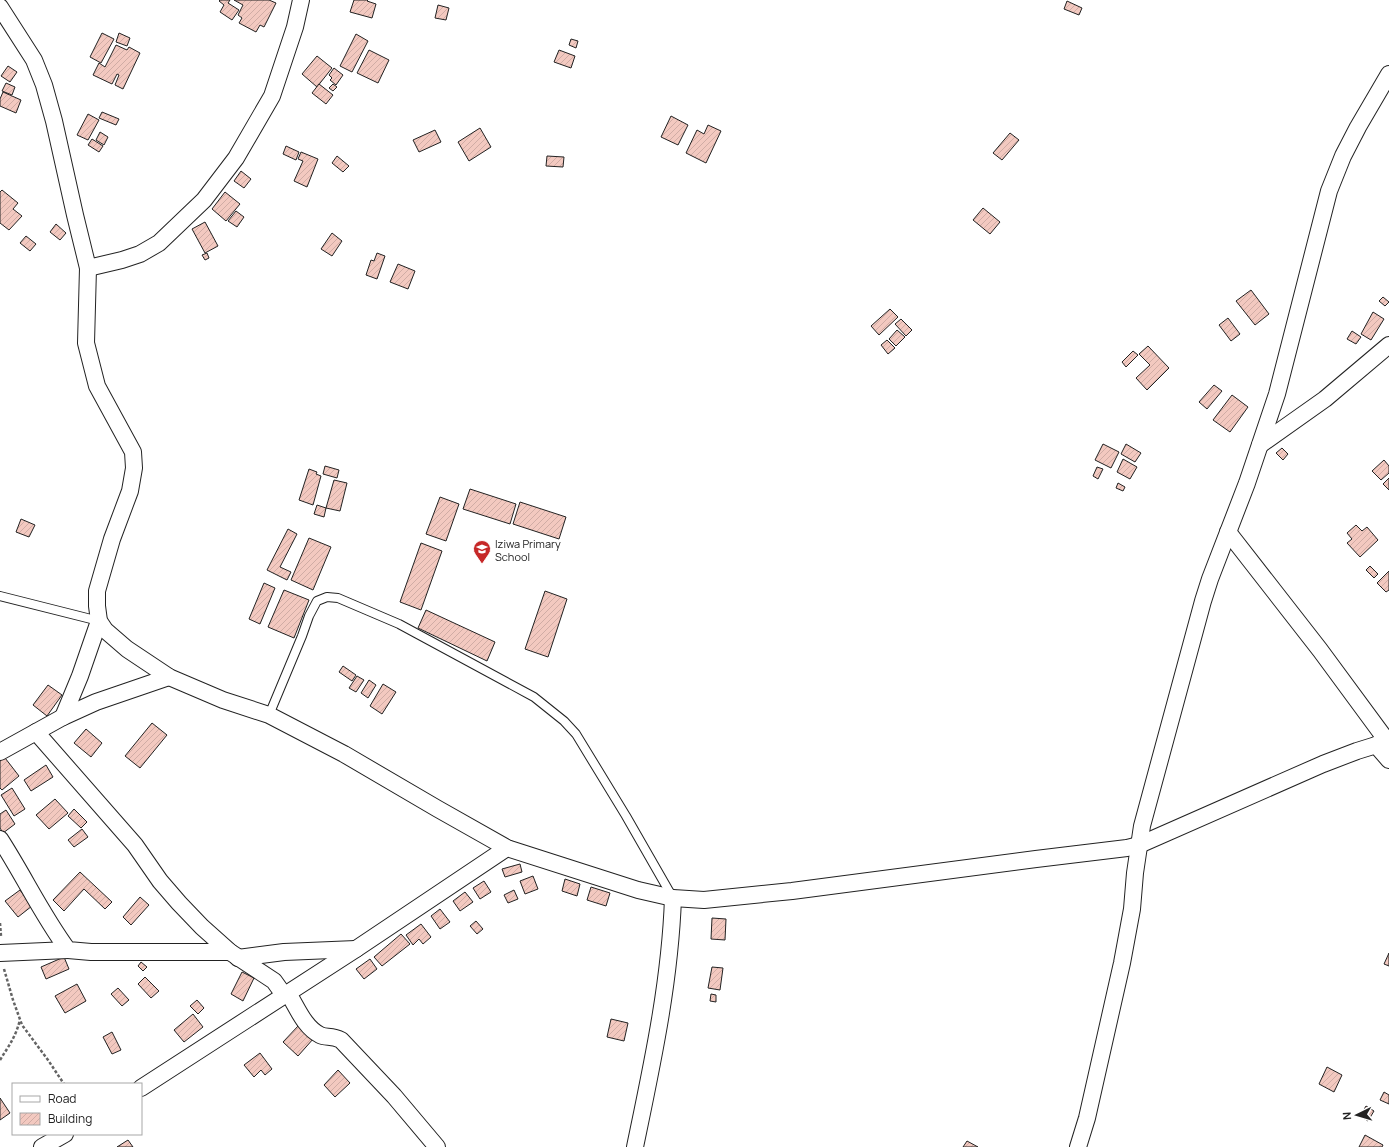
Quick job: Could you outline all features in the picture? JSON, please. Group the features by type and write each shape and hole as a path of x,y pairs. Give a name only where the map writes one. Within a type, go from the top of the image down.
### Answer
{"street":[{"path":"88,268 140,254 159,243 204,200 236,158 272,96 295,27 301,0"},
{"path":"0,6 34,60 44,85 54,121 88,268 86,343 97,386 133,452 134,468 130,491 112,539 97,591 99,621 105,630 127,649 169,677 224,700 269,715 344,754 507,848 638,890 673,898 704,900 792,891 1036,858 1113,850 1139,845 1323,764 1384,742"},
{"path":"1078,1147 1087,1118 1122,963 1132,909 1139,845 1147,805 1203,601 1277,394 1329,191 1343,156 1389,74"},
{"path":"1260,445 1325,399 1389,344"},
{"path":"1228,532 1320,650 1384,742 1389,760"},
{"path":"63,717 80,676 99,621"},
{"path":"0,752 63,717 96,702 169,677"},
{"path":"36,732 135,845 160,881 179,903 234,955 271,978 286,994 307,1024 322,1036 334,1036 341,1040 394,1096 437,1147"},
{"path":"0,839 53,930 68,950"},
{"path":"142,1087 356,949 507,848"},
{"path":"635,1147 662,1008 669,960 673,898"},
{"path":"1,953 68,950 234,955 356,949"},
{"path":"42,1147 63,1135"}],"lane":[{"path":"0,596 99,621"},
{"path":"269,715 309,616 317,602 326,597 338,598 399,624 534,697 576,734 626,816 673,898"}],"path":[{"path":"1,953 4,972 22,1025 63,1083"},
{"path":"0,1060 12,1043 20,1019"}],"building":[{"path":"230,0 228,3 239,10 232,20 220,12 224,5 219,1"},
{"path":"234,0 269,0 276,3 264,27 260,25 256,32 239,23 242,18 238,15 243,5"},
{"path":"354,0 368,0 367,1 376,4 372,18 350,12"},
{"path":"1067,1 1082,8 1079,15 1064,9"},
{"path":"438,5 449,8 446,20 435,18"},
{"path":"102,33 114,39 101,63 90,57"},
{"path":"119,33 130,38 127,46 116,42"},
{"path":"356,34 368,41 352,72 340,66"},
{"path":"571,39 578,41 576,48 569,45"},
{"path":"116,45 127,50 129,47 140,53 123,89 115,85 119,75 117,74 112,84 93,75 99,63 105,67"},
{"path":"369,50 389,60 378,83 357,73"},
{"path":"559,50 575,56 571,68 554,62"},
{"path":"317,56 332,68 317,87 302,74"},
{"path":"8,66 17,72 10,82 1,76"},
{"path":"334,68 343,75 336,85 330,80 332,78 329,75"},
{"path":"6,83 15,87 12,95 2,91"},
{"path":"319,84 333,95 326,104 312,93"},
{"path":"333,84 337,87 333,91 329,88"},
{"path":"3,92 21,100 16,113 0,106 0,99"},
{"path":"102,112 119,119 116,125 99,118"},
{"path":"88,114 99,120 88,140 77,135"},
{"path":"671,116 688,125 678,145 661,137"},
{"path":"708,125 721,131 706,163 686,153 697,130 704,134"},
{"path":"480,128 491,147 469,161 458,142"},
{"path":"435,130 441,142 419,152 413,140"},
{"path":"100,132 108,137 104,145 96,140"},
{"path":"1010,133 1019,140 1002,160 993,153"},
{"path":"92,139 103,146 99,152 88,145"},
{"path":"286,146 299,152 296,160 283,154"},
{"path":"301,152 318,159 307,187 294,181 303,161 298,159"},
{"path":"337,156 349,166 343,172 332,163"},
{"path":"547,156 564,157 563,167 546,166"},
{"path":"241,171 251,179 244,188 234,181"},
{"path":"2,190 18,203 13,209 22,216 9,230 0,223 0,192"},
{"path":"225,192 240,204 226,221 212,209"},
{"path":"983,208 1000,222 990,234 973,220"},
{"path":"236,211 244,217 237,227 228,221"},
{"path":"205,222 218,246 205,253 192,229"},
{"path":"56,224 66,233 60,240 50,232"},
{"path":"332,233 342,241 332,256 321,249"},
{"path":"26,236 36,244 30,251 20,243"},
{"path":"207,253 209,258 205,260 202,255"},
{"path":"377,253 385,256 377,279 366,275 371,260 374,261"},
{"path":"398,264 415,271 408,289 390,282"},
{"path":"1251,290 1269,314 1255,325 1236,301"},
{"path":"1383,297 1389,302 1385,306 1379,301"},
{"path":"890,309 898,317 879,335 871,326"},
{"path":"1373,312 1384,319 1371,340 1361,334"},
{"path":"1228,318 1240,334 1231,341 1219,325"},
{"path":"901,319 912,330 906,336 895,324"},
{"path":"897,330 905,337 896,346 889,339"},
{"path":"1352,331 1361,337 1356,344 1347,339"},
{"path":"887,340 895,348 888,354 881,345"},
{"path":"1148,346 1169,368 1147,390 1136,378 1150,365 1139,354"},
{"path":"1133,351 1138,355 1126,367 1122,362"},
{"path":"1214,385 1222,391 1207,409 1199,402"},
{"path":"1232,395 1248,407 1230,432 1213,420"},
{"path":"1103,444 1119,452 1111,468 1095,460"},
{"path":"1126,444 1141,453 1135,462 1121,454"},
{"path":"1282,448 1288,454 1283,460 1276,453"},
{"path":"1123,459 1137,467 1130,479 1117,472"},
{"path":"1384,460 1389,466 1389,473 1381,480 1372,471"},
{"path":"325,466 339,470 337,478 323,474"},
{"path":"1097,467 1103,469 1098,479 1093,476"},
{"path":"309,469 317,472 316,474 321,476 313,505 299,500"},
{"path":"1389,478 1389,490 1383,484"},
{"path":"334,480 347,483 340,511 326,508"},
{"path":"1118,483 1125,487 1123,491 1116,488"},
{"path":"470,489 516,504 510,524 463,509"},
{"path":"440,497 459,504 446,541 426,534"},
{"path":"520,502 566,517 559,539 513,524"},
{"path":"317,505 326,508 324,517 314,514"},
{"path":"21,519 35,525 29,537 16,532"},
{"path":"1356,525 1362,531 1367,527 1378,540 1360,557 1347,543 1352,539 1347,533"},
{"path":"288,529 297,534 280,567 291,572 287,580 267,570"},
{"path":"309,538 331,547 313,590 291,580"},
{"path":"421,543 442,551 421,610 400,602"},
{"path":"1370,566 1378,574 1374,578 1366,570"},
{"path":"1389,571 1389,590 1386,592 1377,583"},
{"path":"264,583 275,588 260,624 249,619"},
{"path":"284,590 309,600 294,638 268,627"},
{"path":"545,591 567,599 548,657 525,649"},
{"path":"426,610 495,642 487,661 418,628"},
{"path":"343,666 356,675 352,681 339,672"},
{"path":"357,676 364,680 356,692 349,688"},
{"path":"369,680 376,685 368,698 361,693"},
{"path":"383,684 396,692 382,714 370,706"},
{"path":"48,685 62,695 47,716 33,705"},
{"path":"152,723 167,735 140,768 125,756"},
{"path":"86,729 102,743 91,757 74,743"},
{"path":"2,754 19,776 2,790 0,788 0,756"},
{"path":"46,765 53,777 31,791 24,780"},
{"path":"12,788 25,809 14,816 1,795"},
{"path":"55,799 68,813 49,829 36,815"},
{"path":"74,809 87,822 81,828 68,816"},
{"path":"6,810 15,824 3,833 0,828 0,814"},
{"path":"82,829 88,837 74,847 68,840"},
{"path":"520,864 522,872 505,877 502,869"},
{"path":"80,872 112,902 105,909 84,889 64,911 53,900"},
{"path":"533,876 538,889 525,894 520,881"},
{"path":"565,879 580,884 577,896 562,891"},
{"path":"484,881 491,892 480,899 473,888"},
{"path":"591,887 610,893 606,906 587,900"},
{"path":"20,890 32,906 18,917 5,901"},
{"path":"514,890 518,899 508,903 504,895"},
{"path":"465,892 473,902 460,911 453,901"},
{"path":"140,897 149,905 131,925 123,917"},
{"path":"440,909 450,922 440,929 431,916"},
{"path":"712,918 726,919 725,940 711,939"},
{"path":"476,921 483,929 477,934 470,926"},
{"path":"421,924 431,937 423,944 419,939 413,945 406,935"},
{"path":"401,934 410,944 382,966 374,957"},
{"path":"1389,953 1389,966 1384,964"},
{"path":"64,957 69,969 46,979 41,967"},
{"path":"370,959 377,969 364,979 356,969"},
{"path":"141,962 147,967 143,971 138,966"},
{"path":"712,967 723,968 720,990 708,988"},
{"path":"242,972 254,978 243,1001 231,994"},
{"path":"145,977 159,991 151,998 138,984"},
{"path":"77,984 86,1001 65,1013 55,996"},
{"path":"118,988 129,1000 122,1006 111,994"},
{"path":"711,994 716,995 716,1002 710,1001"},
{"path":"197,1000 204,1008 198,1014 190,1006"},
{"path":"193,1014 203,1027 184,1042 174,1030"},
{"path":"611,1019 628,1023 624,1041 607,1037"},
{"path":"299,1025 314,1038 298,1056 283,1042"},
{"path":"112,1032 121,1050 112,1054 103,1037"},
{"path":"260,1053 272,1069 265,1075 261,1070 254,1077 244,1065"},
{"path":"1327,1067 1342,1075 1334,1092 1319,1084"},
{"path":"338,1070 350,1083 335,1097 324,1085"},
{"path":"1384,1092 1389,1095 1389,1104 1380,1100"},
{"path":"0,1098 10,1113 0,1120"},
{"path":"1366,1106 1374,1111 1368,1121 1360,1116"},
{"path":"1365,1135 1383,1145 1382,1147 1359,1147"},
{"path":"128,1140 133,1147 117,1147"},
{"path":"967,1141 978,1147 963,1147"}],"place":[{"name":"Iziwa Primary School","path":"482,564"}]}
